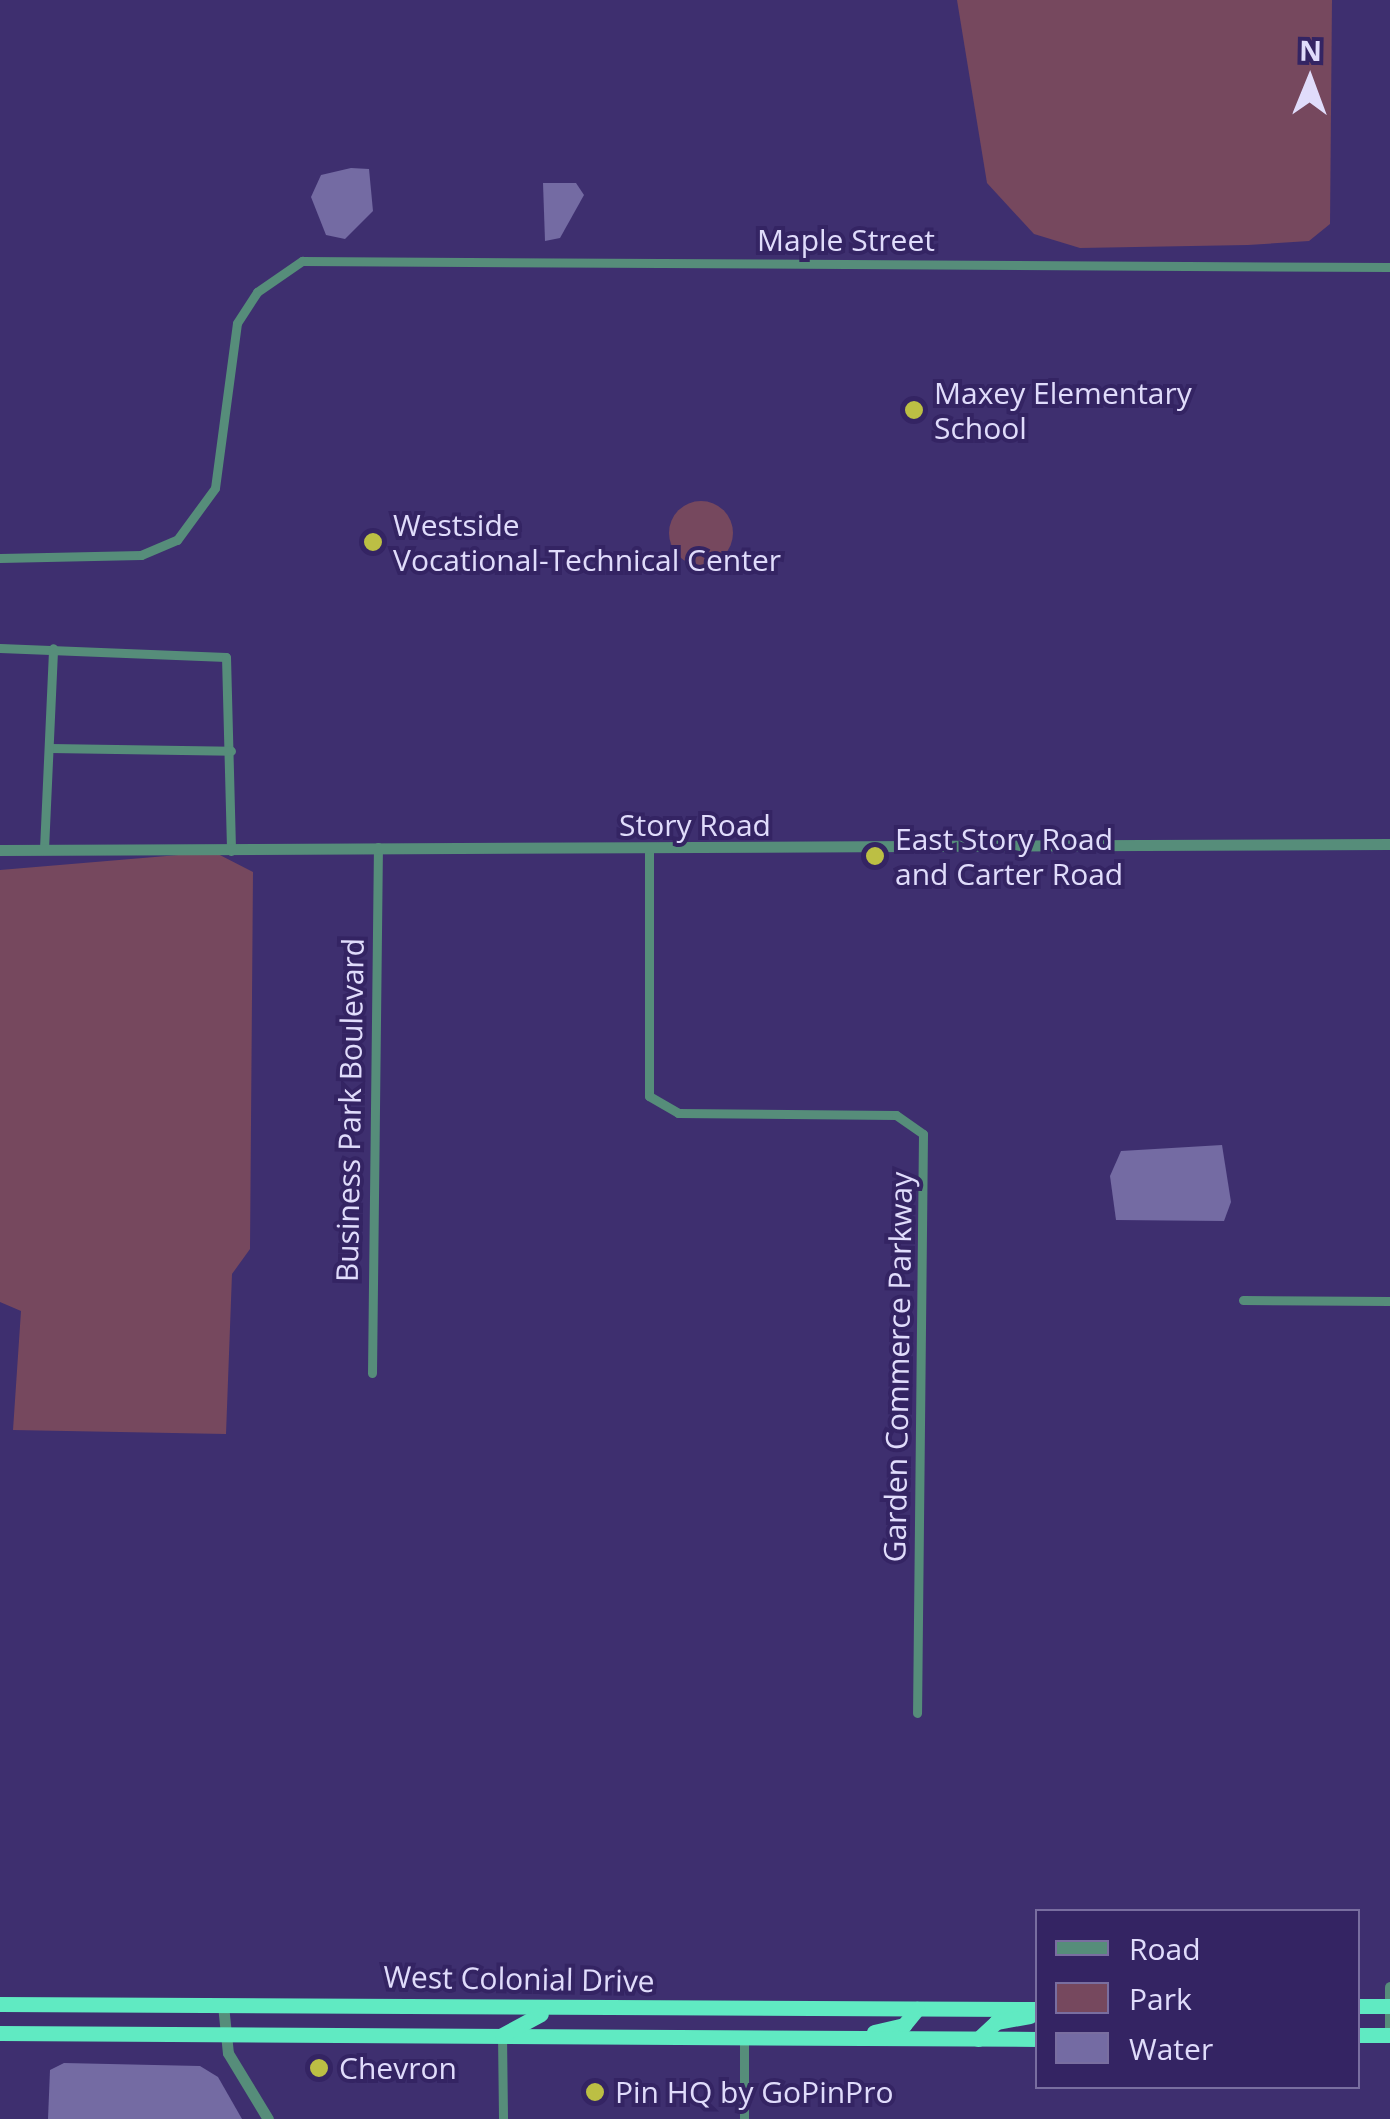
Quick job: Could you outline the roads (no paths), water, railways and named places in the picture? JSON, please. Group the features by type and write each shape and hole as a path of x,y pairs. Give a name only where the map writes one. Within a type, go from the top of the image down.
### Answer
{"highway":[{"name":"West Colonial Drive","path":"0,2004 1035,2012"},
{"path":"1360,2006 1390,2006"},
{"path":"502,2035 521,2018 607,2009"},
{"path":"846,2038 904,2026 917,2010"},
{"path":"978,2039 996,2022 1035,2013"},
{"name":"West Colonial Drive","path":"0,2033 1035,2039"},
{"path":"1360,2035 1390,2034"}],"street":[{"name":"Maple Street","path":"0,558 141,556 178,540 214,488 237,324 257,292 302,261 1390,267"},
{"path":"0,648 215,650 231,669 231,851"},
{"path":"44,850 53,648"},
{"path":"50,748 230,751"},
{"name":"Story Road","path":"0,850 378,847 650,851 1390,844"},
{"name":"Business Park Boulevard","path":"372,1373 378,847"},
{"name":"Garden Commerce Parkway","path":"650,851 648,1096 678,1113 896,1114 923,1134 917,1713"},
{"path":"1243,1300 1390,1302"},
{"path":"1390,1987 1390,2034"},
{"path":"223,2005 226,2034 268,2119"},
{"path":"502,2035 503,2119"},
{"path":"744,2037 744,2119"}],"water":[{"path":"351,168 369,169 373,211 345,239 326,235 311,197 321,175"},
{"path":"543,183 576,183 584,195 560,238 545,241"},
{"path":"1222,1145 1231,1202 1224,1221 1116,1220 1110,1176 1121,1151"},
{"path":"64,2063 200,2066 218,2077 242,2119 48,2119 50,2070"}],"place":[{"name":"Maxey Elementary School","path":"914,410"},
{"name":"Westside Vocational-Technical Center","path":"373,542"},
{"name":"East Story Road and Carter Road","path":"875,856"},
{"name":"Chevron","path":"319,2068"},
{"name":"Pin HQ by GoPinPro","path":"595,2092"}]}
